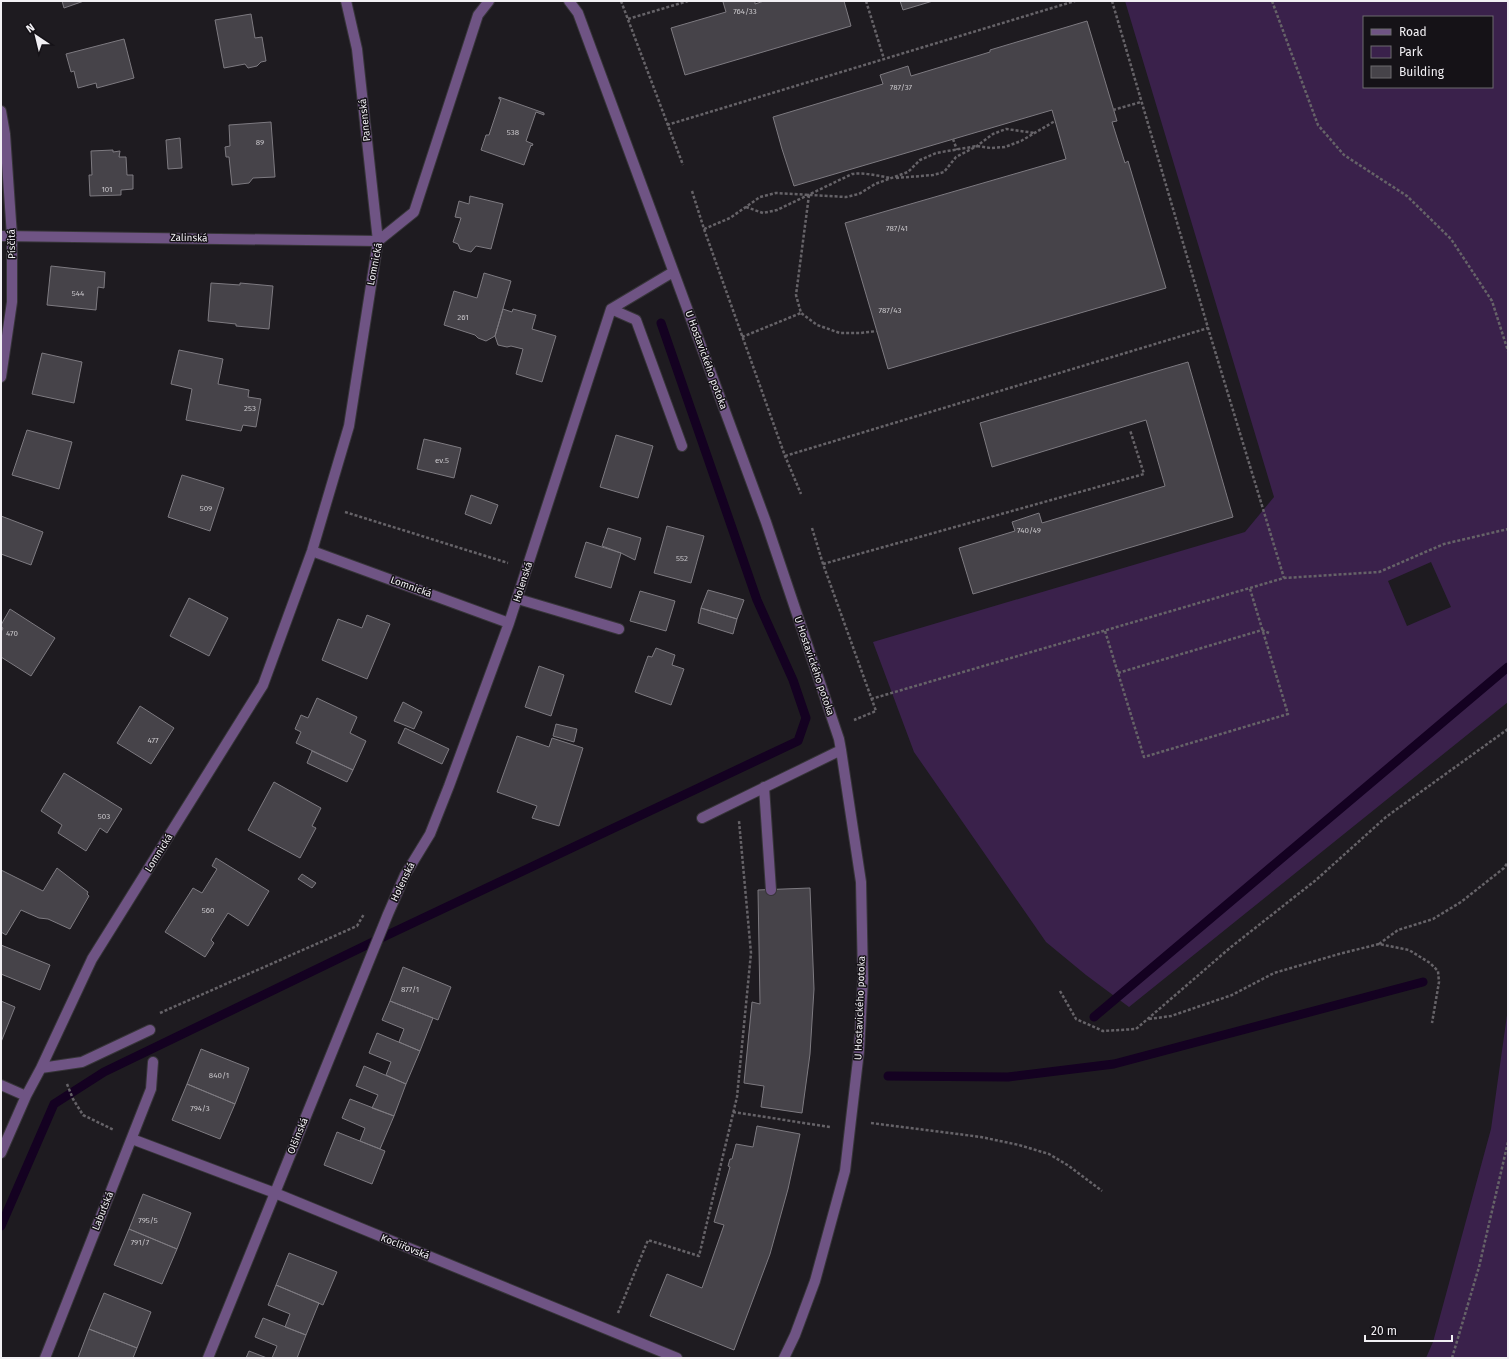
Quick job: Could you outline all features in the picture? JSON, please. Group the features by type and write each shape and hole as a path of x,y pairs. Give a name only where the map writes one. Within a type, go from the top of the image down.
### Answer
{"street":[{"name":"Panenská","path":"346,1 357,48 378,241"},
{"name":"Lomnická","path":"1,1153 26,1096 41,1068 92,959 263,685 312,551 349,426 378,241 414,212 478,15 489,1"},
{"name":"U Hostavického potoka","path":"569,1 578,14 766,522 841,750 861,882 863,979 859,1051 845,1171 815,1281 795,1335 784,1358"},
{"name":"Písčitá","path":"1,111 5,134 12,236 12,302 1,377"},
{"name":"Zalinská","path":"1,236 378,241"},
{"path":"611,308 673,272"},
{"path":"611,308 636,320 682,446"},
{"name":"Holenská","path":"388,914 405,876 430,834 450,786 518,599 611,308"},
{"name":"Lomnická","path":"312,551 509,623"},
{"path":"518,599 619,629"},
{"path":"702,818 841,750"},
{"path":"764,787 771,890"},
{"name":"Olšinská","path":"208,1358 388,914"},
{"path":"41,1068 82,1062 150,1030"},
{"name":"Labuťská","path":"45,1358 151,1089 153,1062"},
{"path":"1,1085 26,1096"},
{"name":"Koclířovská","path":"132,1139 275,1194 677,1358"}],"path":[{"path":"621,1 683,166"},
{"path":"628,19 688,1"},
{"path":"866,1 884,59"},
{"path":"667,125 1075,1"},
{"path":"1112,1 1208,328 1284,578"},
{"path":"1272,1 1318,125 1344,155 1407,196 1451,239 1492,301 1508,351"},
{"path":"1113,110 1141,102"},
{"path":"704,229 730,218 760,197 776,193 846,197 859,194 876,184 908,172 920,160 936,153 977,146 991,148 1005,147 1021,141 1055,122"},
{"path":"746,207 763,213 777,210 852,174 860,172 872,176 892,178 934,175 944,172 956,157 977,146 993,134 1006,129 1036,133"},
{"path":"953,139 957,150"},
{"path":"692,191 742,337 785,456 801,494"},
{"path":"809,195 796,295 801,313 817,325 840,333 877,331"},
{"path":"742,337 801,313"},
{"path":"785,456 1208,328"},
{"path":"823,564 1144,474 1130,430"},
{"path":"325,506 527,570"},
{"path":"812,528 823,564 876,711 835,728"},
{"path":"871,700 1284,578 1378,572 1444,544 1508,530"},
{"path":"1105,631 1144,757 1288,714 1250,589"},
{"path":"1118,673 1262,630 1269,633"},
{"path":"1060,991 1076,1019 1103,1030 1136,1029 1231,947 1316,880 1386,817 1508,729"},
{"path":"611,1331 648,1240 699,1256 737,1097 751,953 739,819 733,822"},
{"path":"1149,1019 1171,1016 1232,995 1274,973 1379,944 1398,930 1433,919 1461,902 1504,868 1508,862"},
{"path":"150,1030 146,1019 357,926 365,913"},
{"path":"1379,944 1409,950 1430,963 1438,971 1438,988 1432,1023"},
{"path":"65,1081 73,1099 83,1115 132,1139"},
{"path":"733,1112 850,1130"},
{"path":"868,1123 981,1138 1019,1145 1049,1154 1069,1166 1102,1191"},
{"path":"1452,1358 1479,1267 1508,1142"}],"green space":[{"path":"1125,1 1508,1 1508,702 1129,1007 1086,975 1046,942 914,752 873,642 1245,532 1274,497","holes":["1431,562 1451,607 1407,626 1388,581"]},
{"path":"1508,1008 1508,1358 1426,1358 1433,1342 1491,1129"}],"building":[{"path":"62,1 84,1 64,8"},
{"path":"755,1 755,4 764,1 844,1 851,26 685,75 671,28 726,12 723,2"},
{"path":"900,1 933,1 903,10"},
{"path":"251,14 255,38 262,37 266,61 261,62 257,66 248,68 245,64 224,68 215,20"},
{"path":"1087,21 1117,121 1112,122 1125,163 1128,161 1166,288 888,369 845,223 1066,159 1052,110 794,186 773,117 883,84 880,75 908,66 911,76 990,52 990,50"},
{"path":"124,39 134,78 97,88 96,83 78,88 74,71 71,72 66,54"},
{"path":"499,97 544,113 544,115 536,112 526,141 533,144 532,146 531,145 524,165 481,150 486,135 489,135 501,99 499,99"},
{"path":"271,122 275,177 253,178 249,183 232,185 229,157 226,157 225,147 230,146 229,125"},
{"path":"180,138 182,168 168,169 166,140"},
{"path":"113,150 113,152 120,151 119,157 126,157 127,175 133,175 133,189 121,190 121,195 90,196 89,175 92,175 91,151"},
{"path":"470,196 503,204 491,249 476,246 471,252 460,249 458,244 453,242 461,218 455,217 459,201 469,204"},
{"path":"51,266 105,272 104,288 98,287 96,310 47,305"},
{"path":"484,273 511,281 495,336 486,341 475,335 444,325 454,291 477,298"},
{"path":"211,283 240,285 240,283 273,286 269,329 236,326 236,324 208,321"},
{"path":"503,309 512,312 513,309 536,315 532,329 556,336 542,382 516,374 523,349 498,345 495,336"},
{"path":"179,350 223,359 218,384 249,390 248,397 261,399 256,427 243,425 241,431 186,420 192,389 171,384"},
{"path":"42,353 82,362 74,403 32,394"},
{"path":"1188,362 1233,517 973,594 959,548 1015,531 1012,522 1039,513 1042,523 1165,486 1146,420 992,467 980,423"},
{"path":"27,430 72,442 59,489 12,475"},
{"path":"616,435 653,446 638,498 600,487"},
{"path":"424,439 461,448 454,478 417,469"},
{"path":"182,475 224,488 210,531 168,517"},
{"path":"471,495 498,505 491,524 465,514"},
{"path":"1,516 43,532 31,565 1,554"},
{"path":"667,526 704,536 691,583 654,573"},
{"path":"608,528 641,538 635,560 602,546"},
{"path":"586,542 621,553 611,588 575,577"},
{"path":"708,590 744,600 737,619 701,608"},
{"path":"640,591 675,601 666,631 630,621"},
{"path":"189,598 228,618 209,656 170,636"},
{"path":"701,608 737,619 733,634 698,623"},
{"path":"10,609 55,638 31,676 1,657 1,632 3,628 1,625"},
{"path":"367,615 390,624 367,679 322,660 338,619 362,628"},
{"path":"656,648 675,655 672,665 684,669 671,705 635,692 648,656 652,657"},
{"path":"539,666 564,675 551,716 525,707"},
{"path":"317,698 357,717 350,733 366,741 353,770 296,743 301,732 295,729 301,715 308,718"},
{"path":"403,702 422,712 414,729 394,721"},
{"path":"140,706 174,728 151,764 117,743"},
{"path":"556,724 577,729 574,742 553,736"},
{"path":"405,728 449,749 442,764 398,743"},
{"path":"517,736 549,747 552,738 583,748 559,826 532,818 537,806 497,792"},
{"path":"312,751 353,770 347,782 307,763"},
{"path":"64,773 122,809 107,833 100,828 86,851 58,833 62,825 41,811"},
{"path":"274,782 321,808 312,826 316,828 300,858 248,830"},
{"path":"216,858 269,891 248,926 228,913 211,940 214,943 205,957 165,932 193,888 202,893 217,869 212,866"},
{"path":"57,868 88,892 87,894 89,896 70,929 48,919 39,918 21,910 6,935 1,932 1,870 43,891"},
{"path":"302,874 316,883 312,888 298,879"},
{"path":"810,888 814,989 810,1054 802,1113 761,1107 764,1086 744,1083 752,1002 760,1004 758,890"},
{"path":"1,945 50,965 40,990 1,974"},
{"path":"403,967 451,987 438,1020 390,1001"},
{"path":"1,1001 15,1007 1,1042"},
{"path":"390,1001 433,1018 420,1051 399,1042 404,1029 382,1020"},
{"path":"377,1033 420,1051 406,1084 386,1075 391,1062 369,1053"},
{"path":"201,1049 249,1068 235,1104 187,1084"},
{"path":"364,1066 406,1084 394,1116 372,1108 378,1095 356,1086"},
{"path":"187,1084 235,1104 220,1139 172,1120"},
{"path":"350,1099 394,1116 380,1149 360,1141 365,1128 342,1118"},
{"path":"757,1126 800,1134 788,1189 770,1254 734,1350 650,1316 667,1274 702,1288 724,1225 714,1222 730,1167 728,1166 730,1159 732,1159 736,1144 753,1147"},
{"path":"337,1132 385,1151 372,1184 324,1165"},
{"path":"143,1194 191,1213 177,1249 129,1229"},
{"path":"129,1229 177,1249 162,1284 114,1265"},
{"path":"289,1253 337,1272 323,1305 276,1285"},
{"path":"276,1285 319,1303 306,1335 285,1327 290,1314 268,1305"},
{"path":"104,1293 151,1312 137,1348 89,1329"},
{"path":"263,1318 306,1335 297,1358 272,1358 277,1346 255,1337"},
{"path":"89,1329 137,1348 133,1358 78,1358"},
{"path":"249,1351 267,1358 246,1358"}],"waterway":[{"path":"1,1226 54,1104 104,1072 379,939 798,741 806,718 793,680 757,600 661,323"},
{"path":"1094,1017 1508,667"},
{"path":"888,1076 1008,1077 1114,1064 1423,982"}]}
